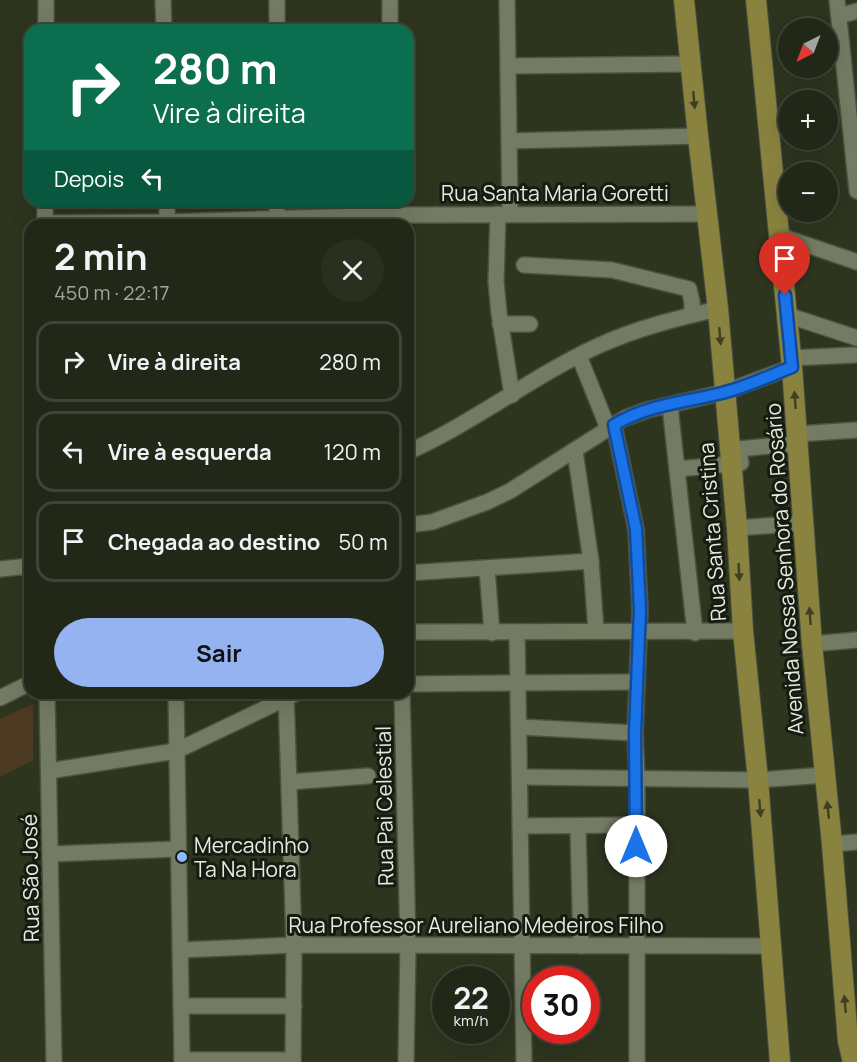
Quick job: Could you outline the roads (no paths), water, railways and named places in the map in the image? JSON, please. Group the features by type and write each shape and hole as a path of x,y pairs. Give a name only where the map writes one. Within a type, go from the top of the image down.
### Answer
{"main road":[{"name":"Rua Santa Cristina","path":"684,0 718,309 737,528 742,631 758,780 780,1062"},
{"name":"Avenida Nossa Senhora do Rosário","path":"756,0 792,363 812,644 853,1041 853,1062"}],"street":[{"path":"46,0 46,24"},
{"path":"163,0 164,24"},
{"path":"277,0 277,24"},
{"path":"390,0 390,24"},
{"path":"507,0 509,141 496,282 500,324 512,395"},
{"path":"837,0 857,191"},
{"path":"839,16 857,11"},
{"path":"508,66 691,64"},
{"path":"509,141 698,136"},
{"name":"Rua Santa Maria Goretti","path":"321,219 394,214 706,214"},
{"path":"778,236 857,262"},
{"path":"525,265 612,270 689,289 693,302 692,315"},
{"path":"414,449 463,424 601,345 647,327 718,309"},
{"path":"787,315 857,339"},
{"path":"500,324 530,324"},
{"path":"414,524 432,522 487,502 533,478 626,418 647,410 725,392 792,363 854,355"},
{"path":"579,356 611,427 636,529 640,610 635,733 637,1062"},
{"path":"669,406 695,633"},
{"path":"677,469 741,463 738,449 791,444 797,434 857,430"},
{"path":"575,451 591,561 596,631"},
{"path":"737,528 803,523"},
{"path":"414,573 591,561"},
{"path":"0,569 24,567"},
{"path":"487,569 492,633"},
{"path":"414,632 639,631 695,633 742,631"},
{"path":"517,633 524,1062"},
{"path":"812,644 857,640"},
{"path":"414,684 636,682"},
{"path":"0,698 24,686"},
{"name":"Rua São José","path":"48,699 54,1062"},
{"path":"176,699 182,1061 293,1061 294,945 289,782 290,699"},
{"path":"49,771 176,751 282,699"},
{"name":"Rua Pai Celestial","path":"402,699 408,944 406,1062"},
{"path":"520,728 635,733"},
{"path":"520,777 758,780 825,775"},
{"path":"289,782 368,776"},
{"path":"520,826 636,825"},
{"path":"578,826 581,946"},
{"path":"832,844 857,842"},
{"path":"51,854 178,849"},
{"name":"Rua Professor Aureliano Medeiros Filho","path":"180,950 294,945 408,944 772,946"},
{"path":"181,1006 294,1006"}],"place":[{"name":"Mercadinho Ta Na Hora","path":"182,857"}]}
